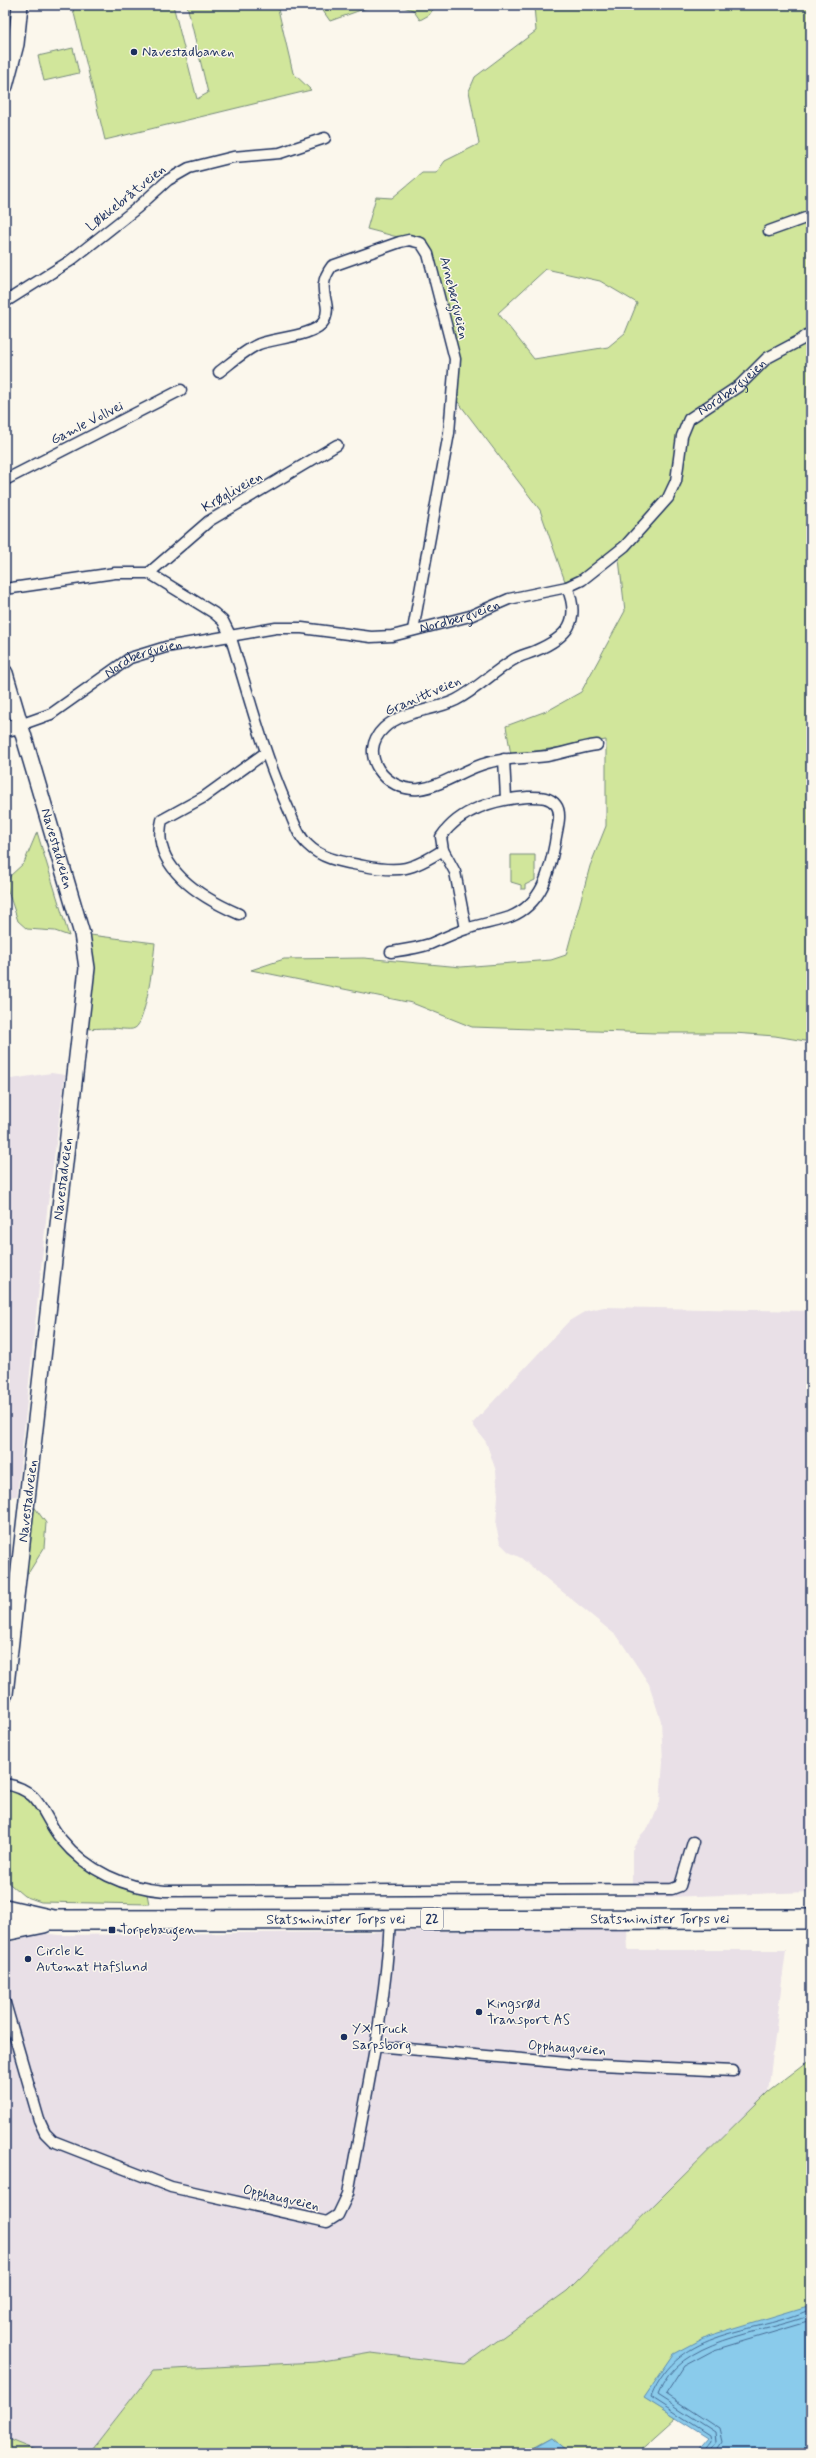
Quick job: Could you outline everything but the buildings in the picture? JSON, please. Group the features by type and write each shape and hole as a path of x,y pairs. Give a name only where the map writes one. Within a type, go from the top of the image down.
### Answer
{"highway":[{"name":"Statsminister Torps vei","path":"5,1910 53,1920 811,1919"},
{"name":"22","path":"5,1910 5,1927"},
{"name":"Statsminister Torps vei","path":"5,1931 53,1920"}],"street":[{"path":"5,86 16,44 20,5"},
{"name":"Løkkebråtveien","path":"5,302 70,261 137,208 168,180 189,168 233,157 280,153 325,138"},
{"path":"769,231 811,216"},
{"name":"Arnebergveien","path":"219,372 258,344 310,332 324,322 327,312 322,283 332,266 400,242 409,240 421,243 428,254 455,359 449,433 413,630"},
{"name":"Nordbergveien","path":"5,729 36,720 57,710 130,658 166,647 276,628 302,628 371,637 392,636 470,616 509,599 567,587 582,580 625,546 655,516 668,498 676,481 682,436 689,419 739,386 767,358 801,340 811,332"},
{"name":"Gamle Vollvei","path":"5,480 181,390"},
{"name":"Krøgliveien","path":"149,573 209,521 337,445"},
{"path":"5,589 115,573 149,573 214,613 223,621 230,635 266,753 298,831 306,844 316,852 331,860 390,871 403,870 430,858 443,850"},
{"name":"Granittveien","path":"567,587 573,601 574,614 571,624 563,635 552,643 514,659 472,691 456,700 395,721 375,738 373,752 374,765 381,775 406,788 419,788 430,786 486,763 546,756 597,745"},
{"name":"Navestadveien","path":"5,673 82,934 87,968 5,1694"},
{"path":"239,914 216,904 184,880 167,860 162,849 160,829 162,820 204,797 266,753"},
{"path":"504,760 506,798"},
{"path":"391,952 428,944 466,929 510,917 526,909 544,885 550,867 559,815 557,806 550,799 541,797 506,798 493,801 461,817 448,827 441,837 443,850 455,872 466,929"},
{"path":"5,1784 27,1790 37,1798 61,1839 84,1861 102,1874 128,1885 165,1891 672,1889 680,1886 693,1842"},
{"name":"Opphaugveien","path":"5,2003 39,2120 45,2133 53,2141 171,2187 327,2222 338,2215 348,2194 375,2046 389,1950 390,1919"},
{"name":"Opphaugveien","path":"375,2046 431,2053 578,2064 734,2071"}],"shaded area":[{"path":"51,1073 65,1075 47,1211 17,1496 5,1497 5,1080"},
{"path":"604,1307 811,1311 811,1892 636,1898 632,1889 632,1850 641,1835 651,1824 660,1802 663,1762 661,1721 649,1684 618,1637 521,1558 509,1552 500,1543 496,1526 498,1495 496,1471 486,1442 472,1424 569,1321 586,1311"},
{"path":"627,1929 628,1950 786,1950 768,2092 567,2291 465,2364 371,2353 317,2362 154,2370 89,2453 42,2453 5,2438 5,1941 16,1941 40,1933 60,1935"}],"green space":[{"path":"5,5 20,5 5,86"},
{"path":"72,5 173,5 197,99 208,93 187,5 289,5 278,9 293,73 311,90 105,140"},
{"path":"319,5 375,5 330,21"},
{"path":"397,5 436,5 429,15 420,20 413,10"},
{"path":"534,5 811,5 811,1042 775,1036 734,1033 656,1033 472,1027 412,1003 251,970 284,959 364,958 461,967 551,960 566,955 590,866 606,826 606,740 511,755 506,726 549,710 581,692 625,611 619,559 616,555 567,587 540,510 452,394 455,359 428,254 409,240 367,229 376,197 392,198 422,173 436,173 445,161 479,144 469,91 475,77 536,31","holes":["546,269 600,281 637,303 625,333 608,347 534,359 498,313"]},
{"path":"73,48 79,73 44,81 38,56"},
{"path":"37,832 69,936 55,931 27,929 18,921 6,885 10,876 24,863"},
{"path":"511,855 535,855 535,880 525,885 525,889 521,889 521,885 511,882"},
{"path":"82,934 155,943 146,1002 143,1014 135,1028 80,1029"},
{"path":"28,1498 46,1523 44,1548 29,1572 18,1579"},
{"path":"5,1784 27,1790 84,1861 146,1889 149,1904 41,1902 24,1896 5,1880"},
{"path":"811,2059 811,2305 645,2398 676,2418 637,2453 569,2453 552,2438 524,2453 425,2453 408,2449 389,2453 89,2453 154,2370 317,2362 371,2353 465,2364 567,2291 768,2092"},
{"path":"5,2438 42,2453 5,2453"}],"water":[{"path":"811,2305 811,2453 695,2453 708,2438 644,2398 674,2354 708,2336"},
{"path":"552,2438 569,2453 525,2453"}],"place":[{"name":"Navestadbanen","path":"134,52"},
{"name":"Torpebaugen","path":"112,1930"},
{"name":"Circle K Automat Hafslund","path":"28,1959"},
{"name":"Kingsrød Transport AS","path":"479,2012"},
{"name":"YX Truck Sarpsborg","path":"344,2037"}]}
